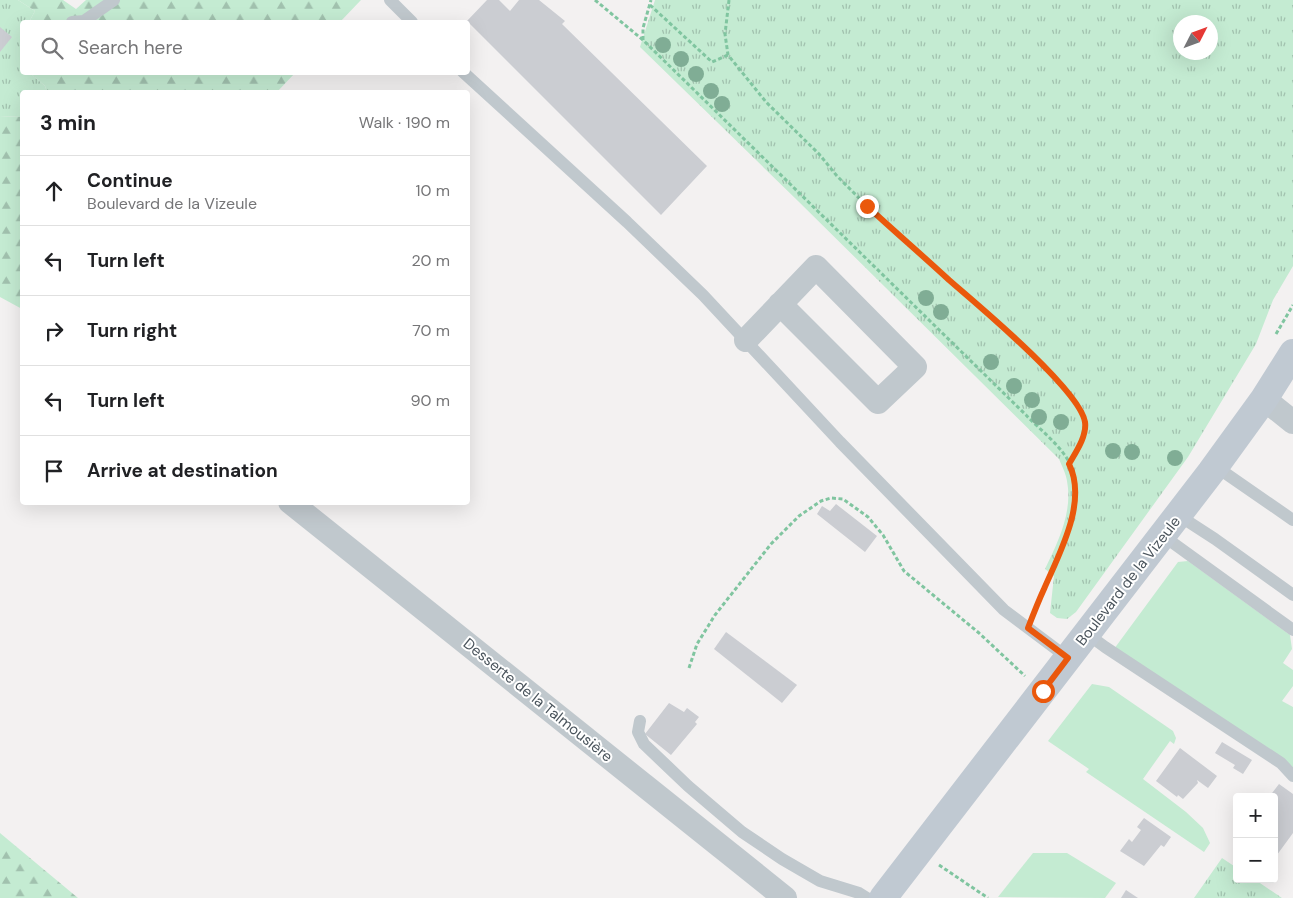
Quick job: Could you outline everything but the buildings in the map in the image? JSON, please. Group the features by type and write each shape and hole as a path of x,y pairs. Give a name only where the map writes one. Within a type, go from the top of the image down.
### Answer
{"main road":[{"name":"Boulevard de la Vizeule","path":"883,898 1215,466 1264,399 1293,354"}],"street":[{"path":"746,340 780,304 816,267 915,367 878,402 780,304"},
{"path":"1264,399 1293,422"},
{"name":"Desserte de la Talmousière","path":"294,505 785,898"}],"lane":[{"path":"85,20 114,0"},
{"path":"390,0 410,20"},
{"path":"466,75 703,295 840,442 1004,610 1068,658"},
{"path":"1215,466 1293,520"},
{"path":"1170,525 1215,540 1293,596"},
{"path":"1170,525 1293,630"},
{"path":"1086,633 1104,647 1281,763 1293,776"},
{"path":"640,721 638,732 644,744 688,786 742,832 782,859 820,881 859,893 867,898"}],"path":[{"path":"595,0 643,40 1026,415 1057,447 1069,464 1075,484 1072,517 1028,628"},
{"path":"643,40 643,28 652,0"},
{"path":"729,0 725,34 728,55 766,102 867,206 1018,340 1070,395 1081,410 1085,424 1080,447 1069,464"},
{"path":"650,5 712,62 728,55"},
{"path":"689,668 697,644 715,615 771,544 810,507 831,498 843,499 868,517 883,534 896,559 908,575 979,633 1008,662 1043,691"},
{"path":"919,852 988,898"}],"green space":[{"path":"0,0 18,0 35,11 30,20 20,20 20,75 32,75 45,86 46,90 20,90 20,117 0,116"},
{"path":"18,0 63,0 76,9 86,0 361,0 342,20 30,20 35,11"},
{"path":"655,0 1293,0 1293,266 1273,300 1256,344 1188,457 1076,612 1067,619 1057,618 1050,613 1054,576 1045,569 1063,526 1068,504 1066,478 1059,459 640,47"},
{"path":"32,75 293,75 279,90 46,90 45,86"},
{"path":"0,116 20,117 20,308 0,297"},
{"path":"1188,561 1290,635 1292,649 1283,663 1293,670 1293,686 1282,701 1293,707 1293,768 1114,649 1178,562"},
{"path":"1092,684 1109,687 1173,731 1176,738 1174,744 1170,741 1143,779 1186,812 1203,828 1210,843 1204,852 1086,772 1089,769 1048,741"},
{"path":"0,833 78,898 0,898"},
{"path":"1033,853 1067,853 1116,883 1105,898 998,897"},
{"path":"1222,858 1233,865 1233,883 1260,883 1282,898 1194,898"}],"route":[{"path":"867,206 1018,340 1070,395 1081,410 1085,424 1080,447 1069,464 1075,484 1072,517 1055,564 1028,628 1068,658 1043,691"}]}
